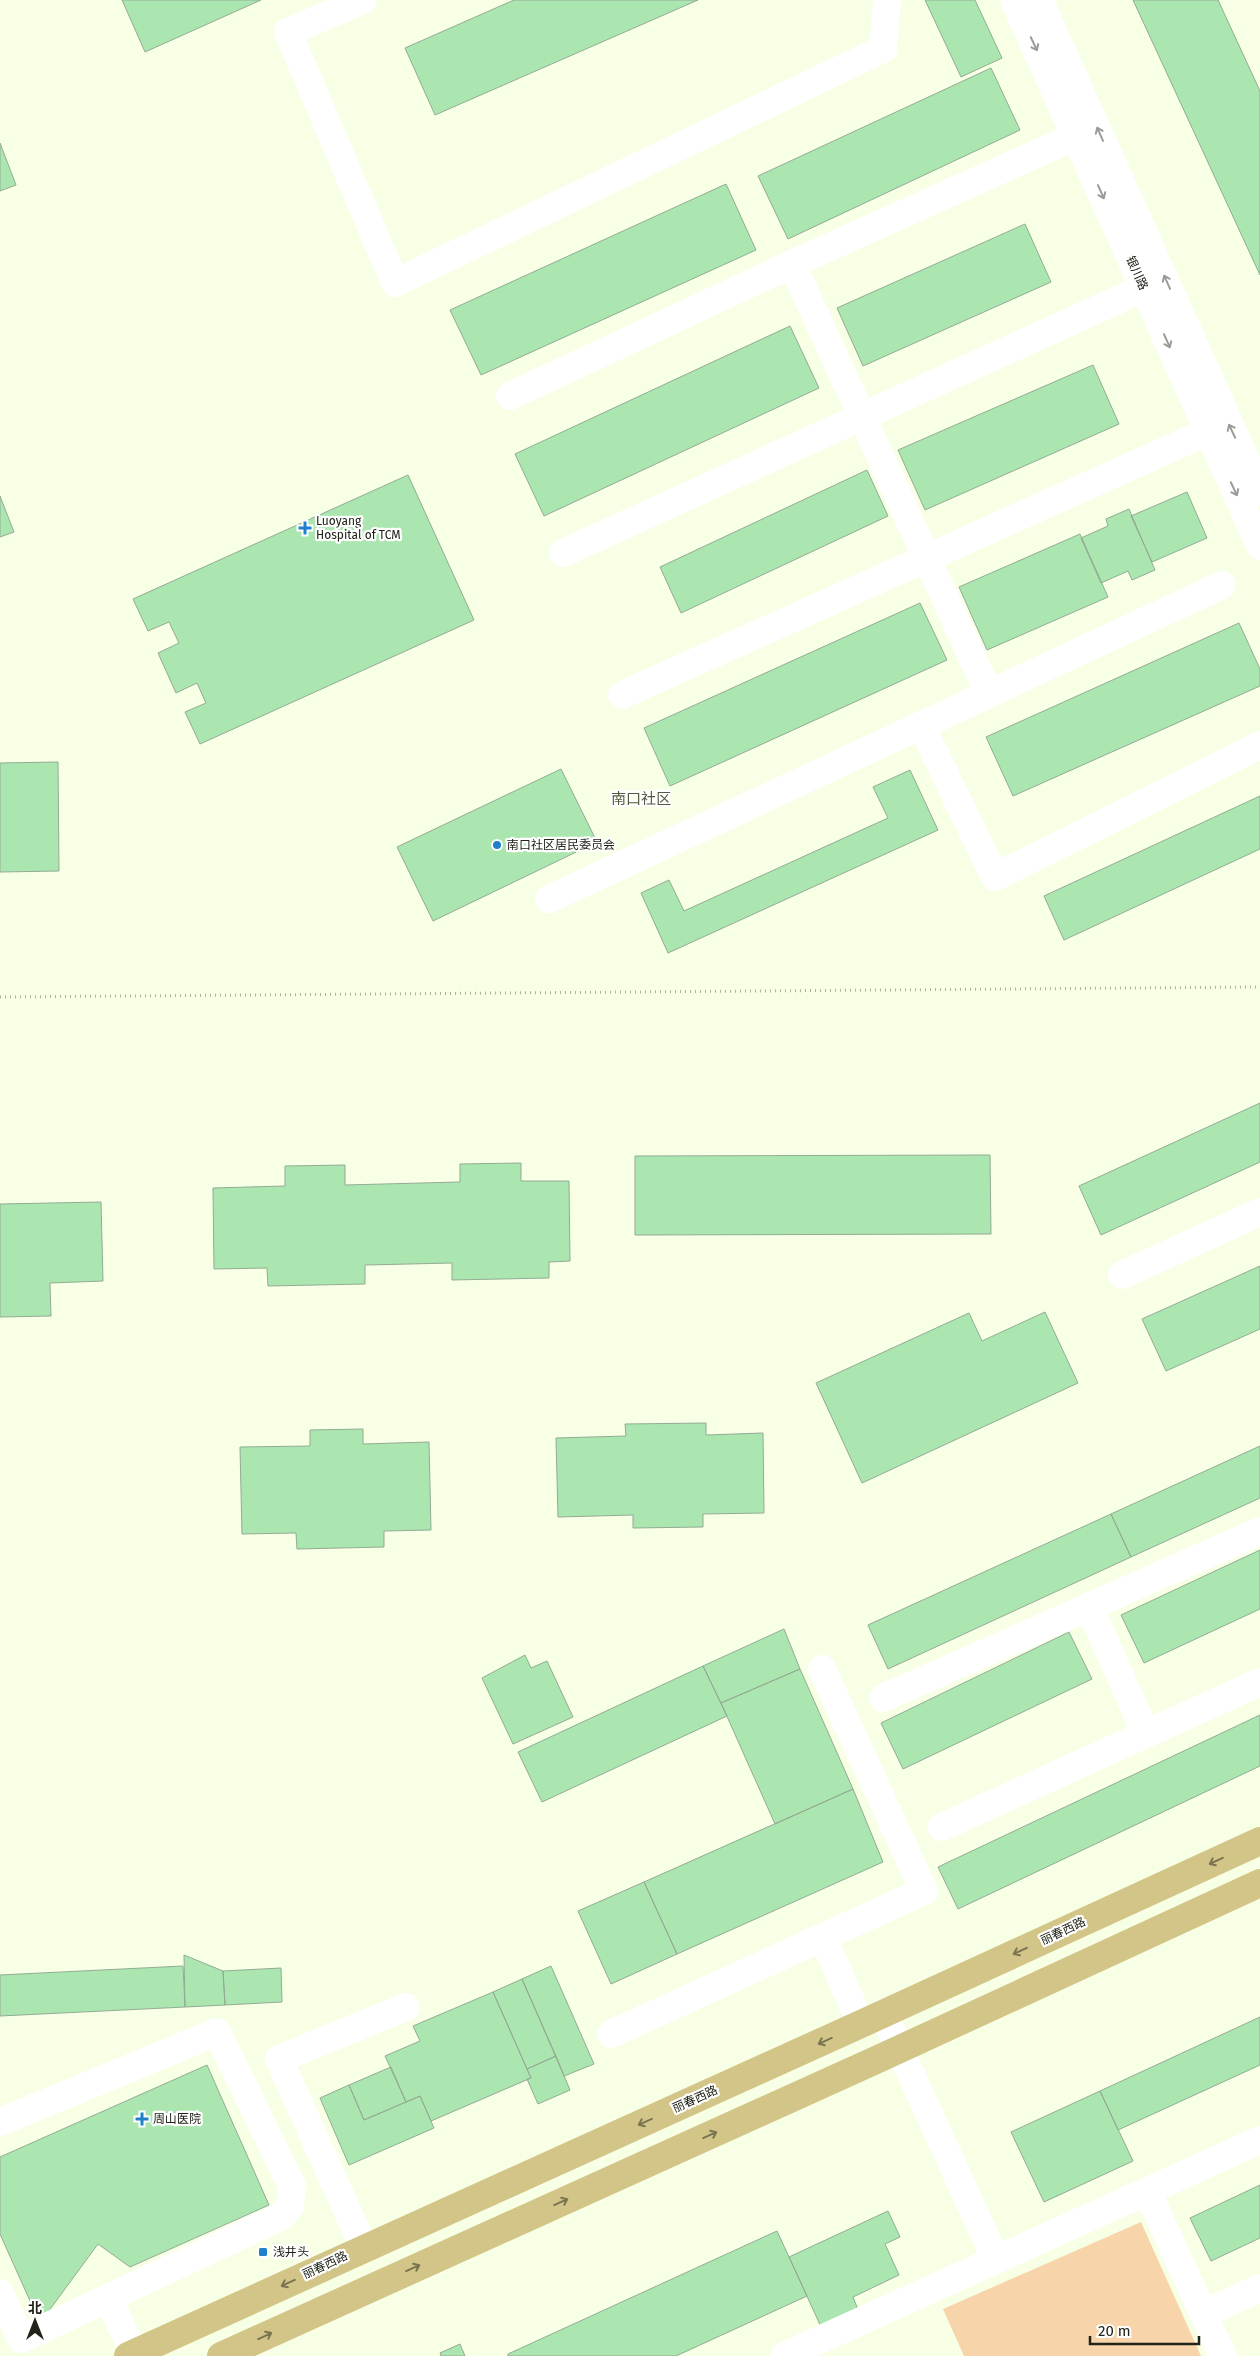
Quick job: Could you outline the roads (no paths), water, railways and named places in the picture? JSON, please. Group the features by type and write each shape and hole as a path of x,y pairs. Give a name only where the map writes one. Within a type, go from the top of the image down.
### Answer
{"main road":[{"name":"丽春西路","path":"131,2355 872,2019 1260,1840"},
{"path":"221,2356 900,2049 1260,1883"}],"street":[{"path":"363,0 288,32 395,283 884,50 887,0"},
{"name":"银川路","path":"1014,0 1260,546"},
{"name":"银川路","path":"1039,0 1260,491"},
{"path":"510,396 792,264 1076,136"},
{"path":"792,264 989,694"},
{"path":"562,553 1144,288"},
{"path":"622,696 1207,432"},
{"path":"549,899 1222,585"},
{"path":"921,725 995,877 1260,745"},
{"path":"1122,1275 1260,1212"},
{"path":"883,1698 1260,1531"},
{"path":"1089,1606 1146,1734"},
{"path":"611,2034 924,1891 822,1669"},
{"path":"942,1827 1260,1682"},
{"path":"823,1937 872,2019 900,2049 996,2260"},
{"path":"364,2248 279,2059 406,2007"},
{"path":"0,2122 217,2032 292,2186 290,2207 282,2216 21,2339 0,2293"},
{"path":"784,2356 1260,2140"},
{"path":"1147,2191 1223,2356"},
{"path":"1203,2314 1260,2288"},
{"path":"108,2298 131,2355"}],"place":[{"name":"Luoyang Hospital of TCM","path":"305,528"},
{"name":"南口社区居民委员会","path":"497,845"},
{"name":"周山医院","path":"142,2119"},
{"name":"浅井头","path":"263,2252"}],"district":[{"name":"南口社区","path":"641,799"}]}
